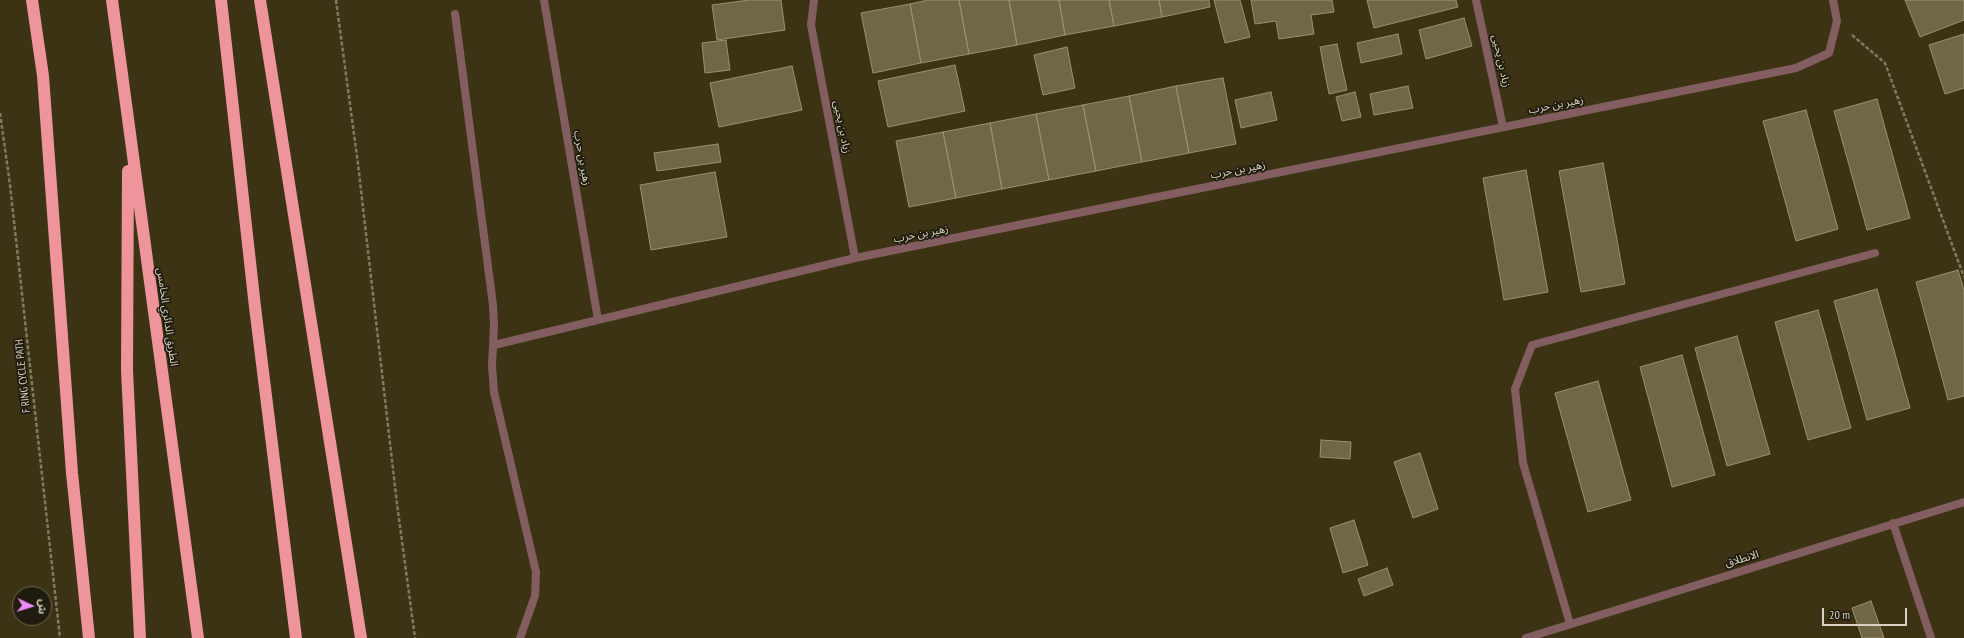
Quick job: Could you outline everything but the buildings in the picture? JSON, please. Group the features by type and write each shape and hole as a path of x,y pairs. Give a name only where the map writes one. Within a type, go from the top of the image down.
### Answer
{"highway":[{"path":"32,0 43,76 72,473 89,638"},
{"name":"الطريق الدائري الخامس","path":"112,0 198,638"},
{"path":"222,0 255,307 296,638"},
{"path":"260,0 361,638"},
{"path":"128,127 127,370 140,638"}],"street":[{"name":"زهير بن حرب","path":"544,0 598,320"},
{"name":"زياد بن يحيى","path":"814,0 811,25 855,258"},
{"name":"زياد بن يحيى","path":"1476,0 1503,127"},
{"name":"زهير بن حرب","path":"494,345 855,258 1796,68 1829,53 1837,21 1833,0"},
{"path":"454,14 493,305 494,345 492,366 494,392 536,572 535,596 520,638"},
{"path":"1570,624 1523,463 1515,389 1532,345 1875,253"},
{"name":"الانطلاق","path":"1526,638 1964,502"},
{"path":"1894,523 1931,638"}],"path":[{"path":"336,0 397,504 415,638"},
{"path":"1837,21 1885,63 1964,277"},
{"name":"F RING CYCLE PATH","path":"0,113 10,185 60,638"}]}
